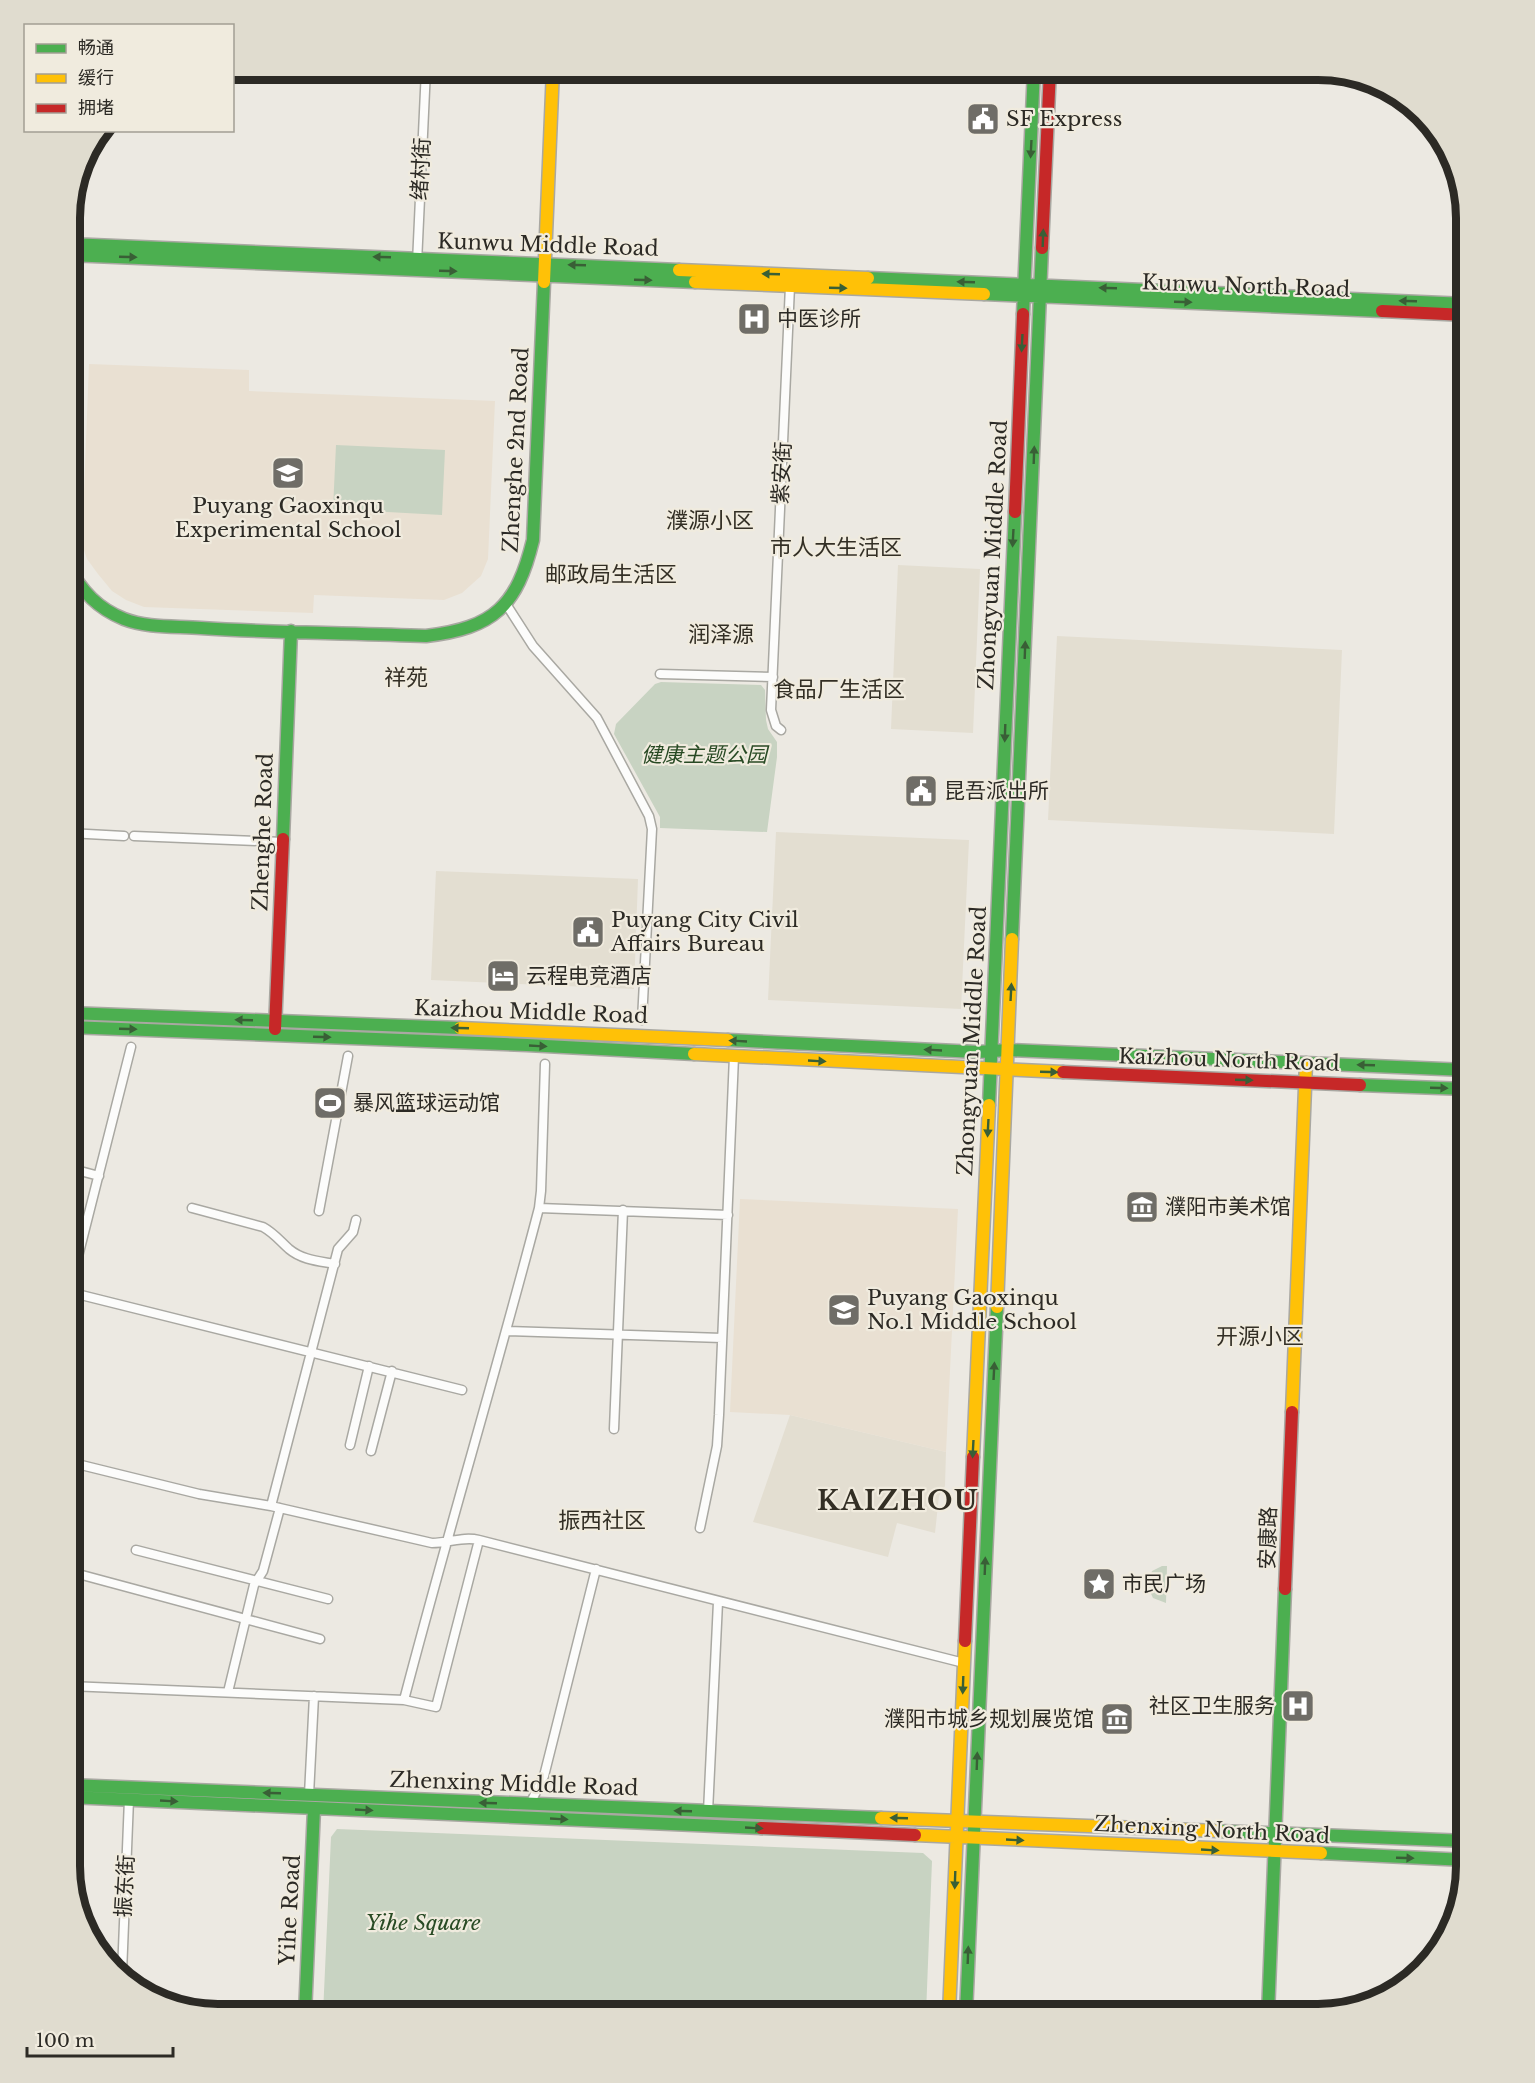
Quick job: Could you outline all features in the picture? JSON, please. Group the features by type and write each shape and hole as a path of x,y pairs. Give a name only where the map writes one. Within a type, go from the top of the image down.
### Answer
{"street":[{"name":"绪村街","path":"417,264 425,80"},
{"name":"Zhenghe 2nd Road","path":"80,586 94,601 125,620 204,628 291,632 441,635 459,633 490,618 506,604 522,582 533,540 553,80"},
{"name":"Zhongyuan Middle Road","path":"949,2004 1034,80"},
{"name":"Zhongyuan Middle Road","path":"966,2004 1050,80"},
{"name":"Kunwu Middle Road","path":"80,249 1024,290"},
{"name":"Kunwu Middle Road","path":"544,270 790,286 1024,290"},
{"name":"紫安街","path":"781,730 776,726 771,710 790,286"},
{"name":"Kunwu North Road","path":"1024,290 1456,314"},
{"name":"Kunwu North Road","path":"1041,291 1456,304"},
{"path":"506,604 533,646 597,718 649,816 652,830 642,1020"},
{"name":"Zhenghe Road","path":"274,1035 291,632"},
{"path":"660,674 773,677"},
{"path":"80,834 123,836"},
{"path":"134,836 282,842"},
{"name":"Kaizhou Middle Road","path":"80,1013 539,1031 977,1052 992,1050"},
{"name":"Kaizhou Middle Road","path":"80,1027 734,1056 991,1070"},
{"path":"80,1249 131,1047"},
{"name":"Kaizhou North Road","path":"992,1050 1456,1070"},
{"path":"319,1211 348,1056"},
{"path":"700,1528 717,1446 734,1056"},
{"name":"安康路","path":"1268,2004 1306,1063"},
{"path":"404,1700 507,1330 538,1208 541,1191 545,1064"},
{"name":"Kaizhou North Road","path":"991,1070 1456,1089"},
{"path":"80,1171 99,1176"},
{"path":"192,1208 263,1227 302,1257 335,1264"},
{"path":"538,1208 728,1215"},
{"path":"614,1429 622,1210"},
{"path":"228,1692 254,1585 263,1571 312,1351 338,1249 353,1232 356,1220"},
{"path":"80,1295 462,1389"},
{"path":"507,1330 722,1338"},
{"path":"350,1445 369,1366"},
{"path":"372,1451 392,1371"},
{"path":"80,1465 199,1494 276,1507 432,1543 446,1543 469,1537 964,1663"},
{"path":"80,1686 404,1700 436,1707 479,1540"},
{"path":"136,1550 328,1599"},
{"path":"530,1804 544,1776 596,1569"},
{"path":"82,1575 320,1639"},
{"path":"708,1812 718,1602"},
{"path":"309,1795 314,1696"},
{"name":"Zhenxing Middle Road","path":"80,1785 708,1812 957,1820"},
{"name":"Zhenxing Middle Road","path":"80,1797 957,1838"},
{"name":"振东街","path":"122,1965 129,1799"},
{"name":"Yihe Road","path":"305,2003 314,1808"},
{"name":"Zhenxing North Road","path":"957,1820 1456,1841"},
{"name":"Zhenxing North Road","path":"957,1838 1456,1860"}],"shaded area":[{"name":"Puyang Gaoxinqu Experimental School","path":"89,364 249,370 249,391 495,401 488,559 481,576 462,593 444,600 314,595 313,613 144,607 126,600 112,591 98,574 87,559 82,544"},
{"path":"898,565 980,569 973,733 891,729"},
{"path":"1057,636 1342,650 1334,834 1048,820"},
{"path":"776,832 969,840 961,1009 768,1000"},
{"path":"436,871 638,879 634,989 431,980"},
{"name":"Puyang Gaoxinqu No.1 Middle School","path":"740,1199 958,1209 946,1452 790,1415 730,1412"},
{"path":"790,1415 946,1452 945,1486 939,1496 935,1533 897,1523 888,1557 753,1522"}],"green space":[{"path":"336,445 445,450 442,515 333,509"},
{"name":"健康主题公园","path":"661,682 761,685 765,690 768,729 777,742 767,832 660,828 660,817 614,734 616,724 655,684"},
{"path":"1167,1566 1166,1603 1153,1598 1147,1585 1152,1571"},
{"name":"Yihe Square","path":"337,1829 923,1853 932,1861 926,2004 323,2003 331,1837"}],"traffic: fast":[{"path":"1023,314 1034,80"},
{"path":"80,244 679,270"},
{"path":"1012,939 1042,248"},
{"path":"80,255 695,282"},
{"path":"868,278 1456,304"},
{"path":"80,584 91,598 106,610 133,622 152,625 426,636 469,627 486,620 499,610 519,582 533,540 544,282"},
{"path":"984,294 1382,311"},
{"path":"989,1105 1015,512"},
{"path":"283,839 291,631"},
{"path":"80,1013 460,1028"},
{"path":"80,1027 694,1054"},
{"path":"728,1040 977,1052 1008,1050 1456,1070"},
{"path":"1360,1085 1456,1089"},
{"path":"966,2004 997,1307"},
{"path":"1268,2004 1285,1589"},
{"path":"80,1785 881,1818"},
{"path":"80,1797 761,1828"},
{"path":"305,2003 314,1808"},
{"path":"1219,1831 1456,1841"},
{"path":"1321,1853 1456,1860"}],"traffic: slow":[{"path":"544,282 553,80"},
{"path":"679,270 868,278"},
{"path":"695,282 984,294"},
{"path":"997,1307 1012,939"},
{"path":"460,1028 728,1040"},
{"path":"694,1054 1063,1072"},
{"path":"1292,1412 1306,1063"},
{"path":"973,1457 989,1105"},
{"path":"949,2004 965,1641"},
{"path":"881,1818 1219,1831"},
{"path":"915,1835 1321,1853"}],"traffic: jam":[{"path":"1042,248 1050,80"},
{"path":"1382,311 1456,315"},
{"path":"1015,512 1023,314"},
{"path":"275,1029 283,839"},
{"path":"1063,1072 1360,1085"},
{"path":"1285,1589 1292,1412"},
{"path":"965,1641 973,1457"},
{"path":"761,1828 915,1835"}],"place":[{"name":"SF Express","path":"983,119"},
{"name":"中医诊所","path":"754,319"},
{"name":"Puyang Gaoxinqu Experimental School","path":"288,473"},
{"name":"昆吾派出所","path":"921,791"},
{"name":"Puyang City Civil Affairs Bureau","path":"588,932"},
{"name":"云程电竞酒店","path":"503,976"},
{"name":"暴风篮球运动馆","path":"330,1103"},
{"name":"濮阳市美术馆","path":"1142,1207"},
{"name":"Puyang Gaoxinqu No.1 Middle School","path":"844,1310"},
{"name":"市民广场","path":"1099,1584"},
{"name":"社区卫生服务","path":"1298,1706"},
{"name":"濮阳市城乡规划展览馆","path":"1117,1719"}],"district":[{"name":"濮源小区","path":"710,520"},
{"name":"市人大生活区","path":"836,547"},
{"name":"邮政局生活区","path":"611,574"},
{"name":"润泽源","path":"721,634"},
{"name":"祥苑","path":"406,677"},
{"name":"食品厂生活区","path":"839,689"},
{"name":"开源小区","path":"1260,1336"},
{"name":"KAIZHOU","path":"898,1500"},
{"name":"振西社区","path":"602,1520"}]}
